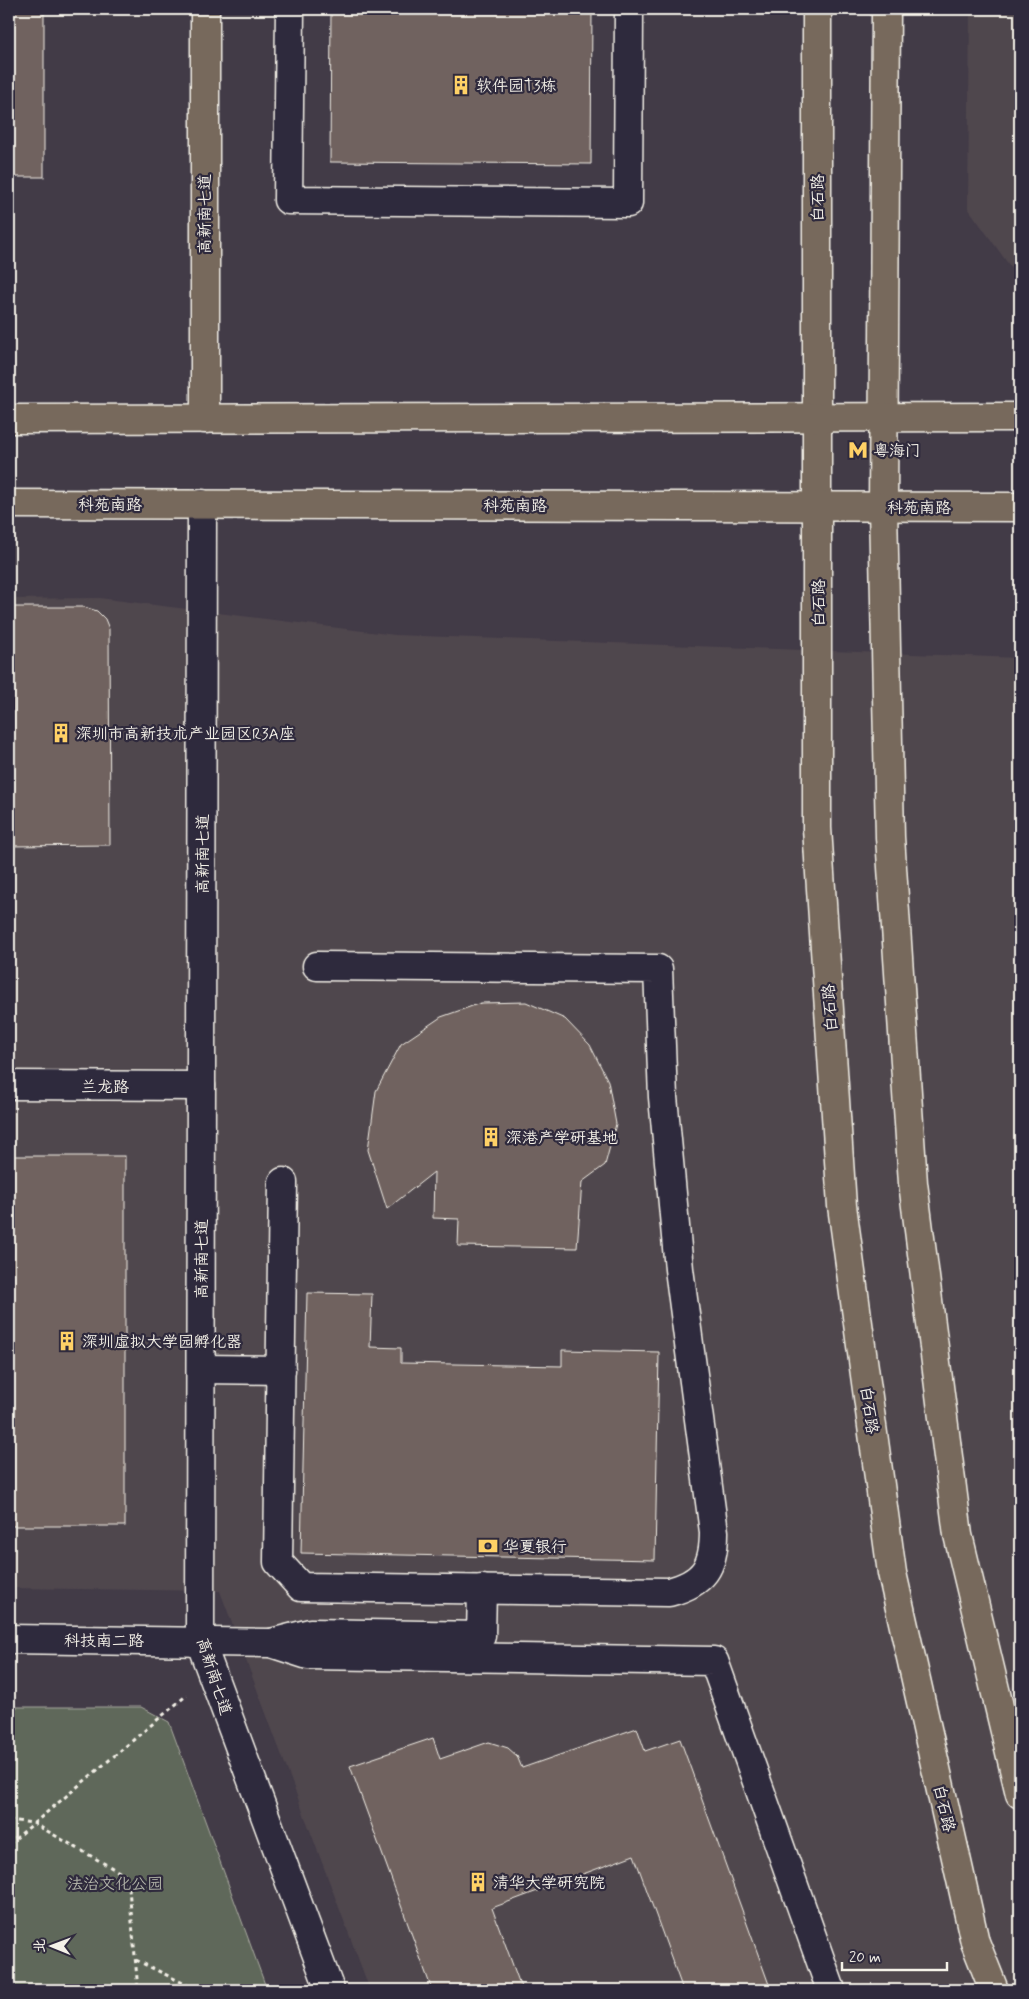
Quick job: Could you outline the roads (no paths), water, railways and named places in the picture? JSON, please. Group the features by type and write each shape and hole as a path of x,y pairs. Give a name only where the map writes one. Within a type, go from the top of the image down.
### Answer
{"main road":[{"name":"高新南七道","path":"205,9 205,418"},
{"name":"白石路","path":"817,9 817,828 842,1206 892,1572 975,1942 994,1990"},
{"path":"886,9 883,506 890,836 914,1182 958,1535 1020,1794"},
{"path":"9,419 1020,417"},
{"name":"科苑南路","path":"9,504 1020,507"}],"street":[{"path":"290,9 288,200 628,203 629,9"},
{"name":"高新南七道","path":"202,504 200,1641 330,1990"},
{"path":"283,1182 278,1562 301,1586 669,1592 696,1582 707,1569 714,1552 714,1532 679,1269 663,1097 658,969 317,966"},
{"name":"兰龙路","path":"9,1085 201,1086"},
{"path":"201,1369 281,1370"},
{"path":"271,1643 310,1633 481,1636 482,1589"},
{"name":"科技南二路","path":"9,1639 271,1643"},
{"path":"271,1643 308,1655 714,1661 831,1990"}],"place":[{"name":"软件园T3栋","path":"461,85"},
{"name":"粤海门","path":"858,450"},
{"name":"深圳市高新技术产业园区R3A座","path":"61,733"},
{"name":"深港产学研基地","path":"491,1137"},
{"name":"深圳虚拟大学园孵化器","path":"67,1341"},
{"name":"华夏银行","path":"488,1546"},
{"name":"清华大学研究院","path":"478,1882"}],"park label":[{"name":"法治文化公园","path":"115,1883"}]}
